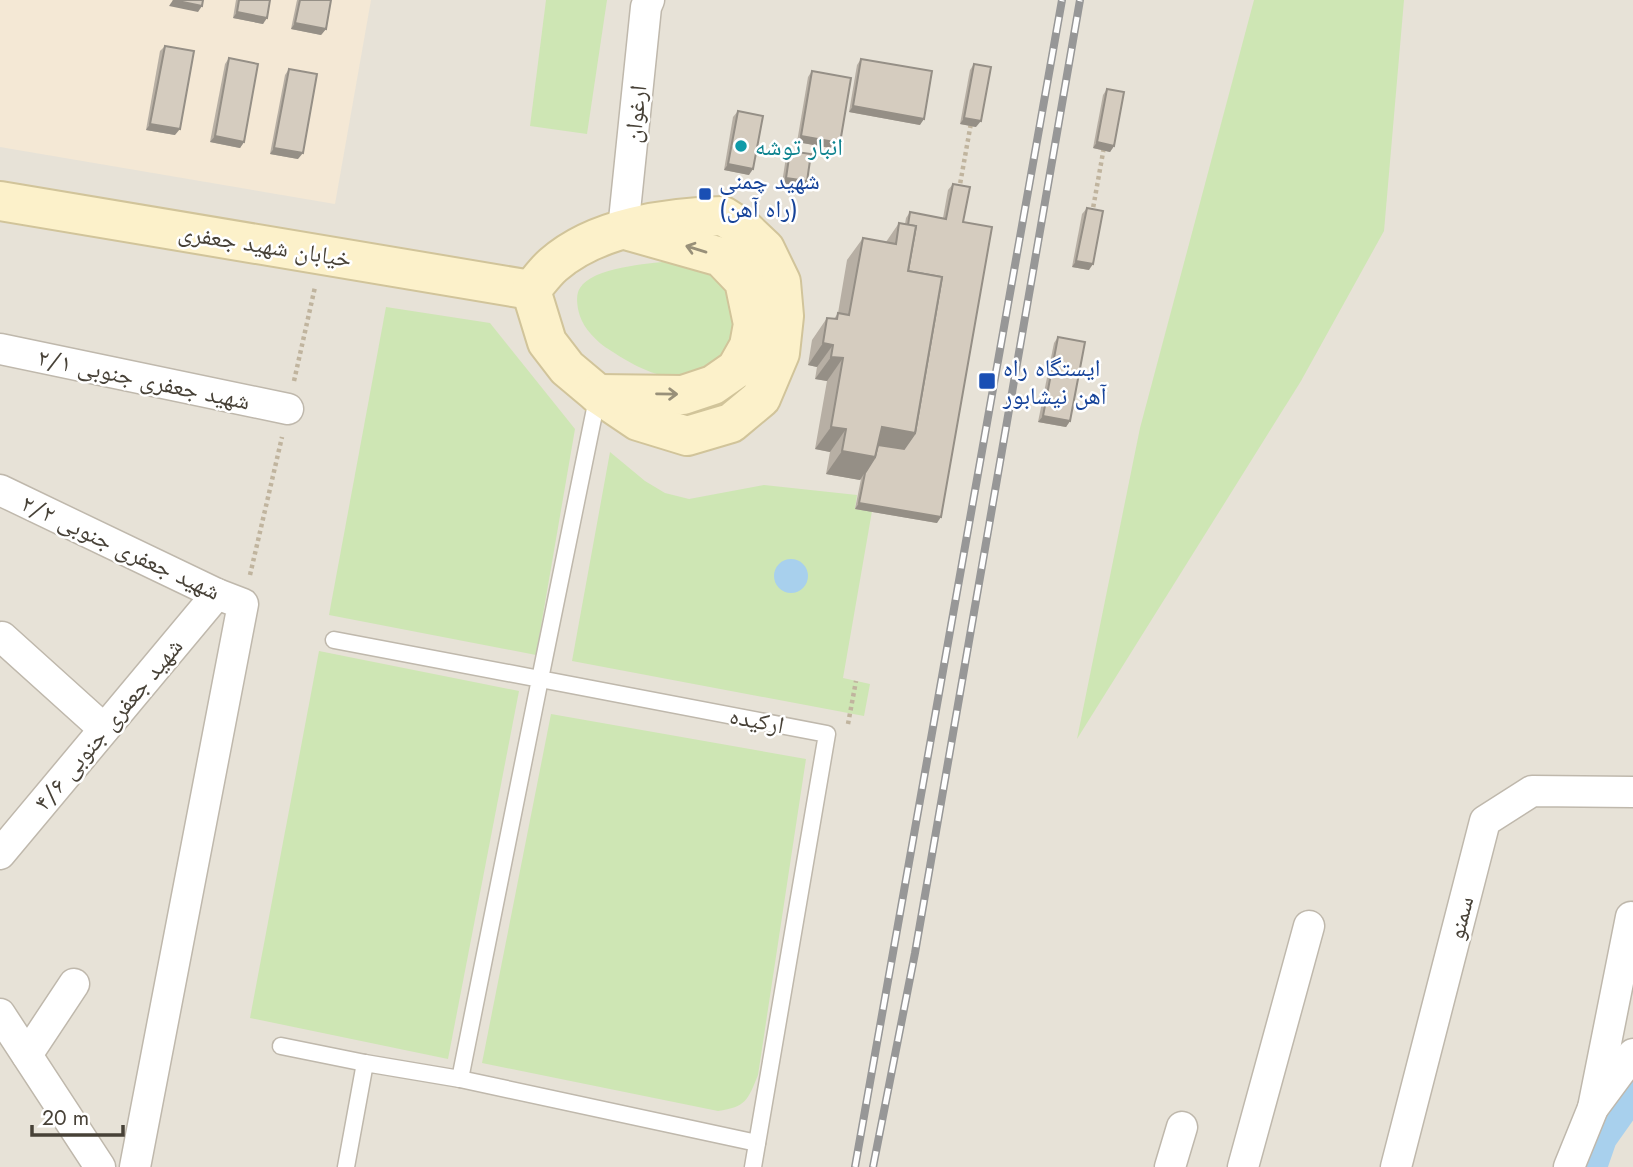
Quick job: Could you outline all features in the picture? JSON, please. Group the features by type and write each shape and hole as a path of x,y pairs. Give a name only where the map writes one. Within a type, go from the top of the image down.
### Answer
{"main road":[{"name":"خیابان شهید جعفری","path":"0,201 531,289"},
{"path":"723,216 745,230 765,249 781,282 784,316 780,353 761,398 731,423 687,436 638,421 598,394 568,368 547,342 531,289 553,265 583,245 623,230 681,217 723,216"}],"street":[{"name":"ارغوان","path":"623,230 646,7 649,0"},
{"name":"شهید جعفری جنوبی ۲/۱","path":"0,349 288,410"},
{"name":"شهید جعفری جنوبی ۲/۲","path":"0,490 230,599"},
{"name":"شهید جعفری جنوبی ۴/۶","path":"0,854 104,729 230,599"},
{"path":"135,1167 230,599"},
{"path":"2,637 104,729"},
{"name":"سمنو","path":"1396,1167 1485,821 1532,791 1633,792"},
{"path":"1569,1167 1593,1108 1631,917"},
{"path":"1243,1167 1309,926"},
{"path":"27,1055 74,984"},
{"path":"0,1014 100,1167"},
{"path":"1593,1108 1633,1054"},
{"path":"1170,1167 1182,1127"}],"lane":[{"path":"460,1079 598,394"},
{"path":"334,640 540,678"},
{"name":"ارکیده","path":"540,678 827,734 753,1167"},
{"path":"281,1046 460,1079 757,1143"},
{"path":"346,1167 365,1063"}],"path":[{"path":"958,196 973,112"},
{"path":"1092,215 1106,137"},
{"path":"850,713 856,681"}],"shaded area":[{"path":"0,0 1633,0 1633,1167 0,1167"},
{"path":"0,0 371,0 335,204 0,147"}],"green space":[{"path":"546,0 607,0 587,134 530,126"},
{"path":"1254,0 1404,0 1384,231 1301,381 1077,739 1140,428"},
{"path":"670,261 707,271 726,290 734,307 735,325 731,342 721,357 707,368 689,375 659,375 619,356 592,335 584,325 578,309 577,295 580,288 596,275"},
{"path":"386,307 490,323 575,429 536,655 329,615"},
{"path":"610,452 645,481 665,493 689,499 764,485 857,495 855,509 872,511 843,678 870,684 864,716 572,661"},
{"path":"319,651 519,691 448,1059 250,1018"},
{"path":"551,714 806,759 758,1075 745,1101 735,1107 718,1111 482,1063"}],"water":[{"path":"791,559 803,564 808,576 803,588 791,593 779,588 774,576 779,564"}],"building":[{"path":"173,0 203,0 202,6"},
{"path":"239,0 270,0 267,18 237,12"},
{"path":"300,0 331,0 326,29 295,23"},
{"path":"165,46 194,51 180,129 150,124"},
{"path":"229,58 258,64 244,142 215,136"},
{"path":"861,59 932,71 924,119 853,106"},
{"path":"974,64 991,67 981,121 964,118"},
{"path":"289,69 317,74 303,153 274,148"},
{"path":"812,71 851,78 840,143 801,136"},
{"path":"1107,89 1124,92 1114,146 1097,142"},
{"name":"انبار توشه","path":"738,111 763,116 753,169 728,164"},
{"path":"790,151 811,154 807,181 786,178"},
{"path":"953,184 970,187 963,222 992,227 941,517 859,503 865,473 875,457 878,445 904,449 915,433 942,277 908,271 916,226 908,225 910,212 946,219"},
{"path":"1087,208 1103,211 1093,264 1076,261"},
{"path":"899,223 916,226 908,271 942,277 915,433 882,427 875,457 842,451 846,429 831,427 843,358 831,357 833,345 823,343 827,318 837,319 838,313 849,315 863,238 896,244"},
{"path":"1058,337 1085,342 1070,421 1043,416"}],"waterway":[{"path":"1591,1167 1601,1138 1633,1093"}],"railway":[{"path":"855,1167 1062,0"},
{"path":"873,1167 915,953 1080,0"}],"place":[{"name":"انبار توشه","path":"741,146"},
{"name":"شهید چمنی (راه آهن)","path":"705,194"},
{"name":"ایستگاه راه‌ آهن نیشابور","path":"987,381"}]}
